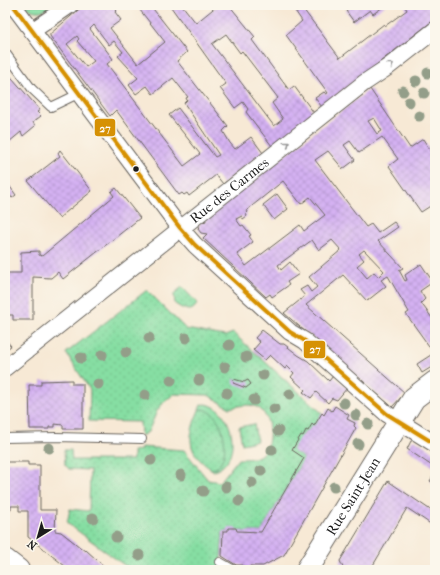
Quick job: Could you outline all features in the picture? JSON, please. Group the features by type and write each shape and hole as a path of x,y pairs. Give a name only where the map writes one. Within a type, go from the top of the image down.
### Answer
{"street":[{"path":"12,5 180,228 290,332 305,341 399,422 435,444"},
{"path":"32,31 70,5"},
{"name":"Rue des Carmes","path":"5,368 364,83 432,37"},
{"name":"Rue Saint-Jean","path":"307,570 414,398 435,382"},
{"path":"5,560 18,570"}],"lane":[{"path":"5,52 32,89 51,107 78,94"},
{"path":"5,438 56,437 142,439"},
{"path":"220,562 234,570"}],"green space":[{"path":"23,5 51,5 50,8 39,11 29,9"},
{"path":"182,287 197,303 193,309 184,309 175,304 174,294"},
{"path":"147,290 186,329 225,336 233,333 322,413 314,426 312,425 308,431 306,430 292,450 304,458 261,532 237,531 236,528 229,528 228,531 223,531 220,570 135,570 124,565 67,523 70,509 89,511 90,470 69,469 65,465 64,450 71,450 72,460 133,460 133,451 141,450 141,447 184,450 208,480 220,482 238,459 259,456 264,452 267,446 269,439 268,423 266,416 262,411 257,407 250,405 230,408 208,395 174,394 164,402 157,411 148,432 141,436 140,422 89,421 90,390 66,353"},
{"path":"204,404 214,407 222,414 232,435 232,446 229,457 223,466 214,471 211,469 216,468 224,454 199,410 201,405"},
{"path":"202,409 208,411 218,420 223,434 225,448 222,460 216,468 211,469 197,456 191,442 195,419 199,410"},
{"path":"254,424 257,441 242,444 239,427"}],"building":[{"path":"84,5 113,5 117,10 115,12 121,20 110,28 138,64 165,42 136,5 150,5 187,52 177,61 228,126 223,131 230,143 235,149 251,137 263,153 223,184 216,175 189,196 187,193 184,195 182,193 179,195 116,110 110,116 50,34","holes":["94,25 109,45 114,41 123,52 118,56 138,78 129,85 136,94 147,86 153,94 173,78 188,97 184,103 219,155 215,157 178,108 169,115 200,154 184,166 107,64 113,59 90,29","77,36 79,39 77,41 94,61 86,67 67,44"]},
{"path":"173,5 182,5 196,23 218,5 229,5 255,37 252,40 289,90 294,86 314,113 272,146 246,112 248,109 243,102 235,108 220,88 226,84 171,7","holes":["226,34 240,53 242,51 278,98 272,103 283,119 274,126 212,44"]},
{"path":"291,5 300,5 340,58 384,24 385,26 407,10 404,5 435,5 435,19 322,107 315,98 324,92 326,94 328,93 286,35 302,21"},
{"path":"348,5 386,5 373,14 370,10 354,22 346,11 350,7"},
{"path":"5,70 40,110 37,112 41,116 33,122 35,126 23,136 21,132 9,142 6,138 5,139"},
{"path":"370,89 410,148 423,139 435,158 435,203 421,212 389,166 398,159 382,137 359,153 350,141 344,145 355,160 343,169 328,151 315,160 366,227 371,224 378,233 394,222 398,227 378,241 403,268 399,270 405,281 407,280 405,275 421,264 433,282 420,291 425,299 421,303 435,322 435,365 422,373 417,364 434,353 406,314 409,312 388,276 381,280 386,286 367,301 343,275 306,305 405,393 392,407 284,313 305,296 300,290 307,286 311,292 317,287 309,277 341,250 332,240 319,250 312,240 278,265 281,270 290,262 299,274 287,282 289,285 272,297 270,294 266,297 203,238 207,234 201,233 198,229 200,223 206,221 205,218","holes":["374,118 382,131 377,134 368,121","283,181 301,204 310,197 325,215 304,231 300,225 246,266 237,254 253,242 249,236 251,235 236,219 242,216 243,219 247,216 247,210","364,250 384,271 378,277 374,272 367,278 357,266 364,260 359,254"]},
{"path":"60,150 92,191 59,218 28,181 60,156 58,153"},
{"path":"8,184 16,195 12,198 5,189"},
{"path":"116,188 140,218 63,279 58,272 51,278 33,277 33,320 13,320 13,315 5,315 5,273 21,273 21,252 39,251 39,255 42,256 114,196 111,192"},
{"path":"277,194 288,209 274,220 263,205"},
{"path":"262,330 280,344 284,344 308,361 329,381 333,376 347,388 337,400 332,398 328,403 316,392 311,398 303,392 305,390 291,377 294,373 287,366 285,369 270,355 265,360 253,350 260,342 255,338"},
{"path":"5,339 11,346 5,350"},
{"path":"234,379 244,382 248,380 251,384 246,388 233,383"},
{"path":"72,380 72,384 83,384 83,429 63,429 63,425 55,424 55,427 49,427 49,429 30,429 29,385 41,385 41,381"},
{"path":"335,406 349,415 347,419 355,423 354,426 356,428 284,555 263,566 250,566 249,569 243,569 243,565 236,565 222,556 223,531 228,531 228,528 236,528 237,531 261,532 304,458 292,450 301,435 303,436 306,430 308,431 312,424 314,426 322,413 324,415 328,408 332,411"},
{"path":"416,440 435,453 435,468 407,449 411,441"},
{"path":"5,462 28,462 28,465 40,465 40,510 56,510 55,531 61,532 85,551 86,550 108,570 70,570 28,537 28,511 19,511 19,506 11,506 11,509 5,511"},
{"path":"435,473 435,484 430,481"},
{"path":"388,481 432,511 435,506 435,527 407,508 372,567 378,570 344,570 340,561"}],"transit line":[{"name":"27","path":"13,5 180,228 195,245 290,332 305,341 387,414 435,444"}]}
